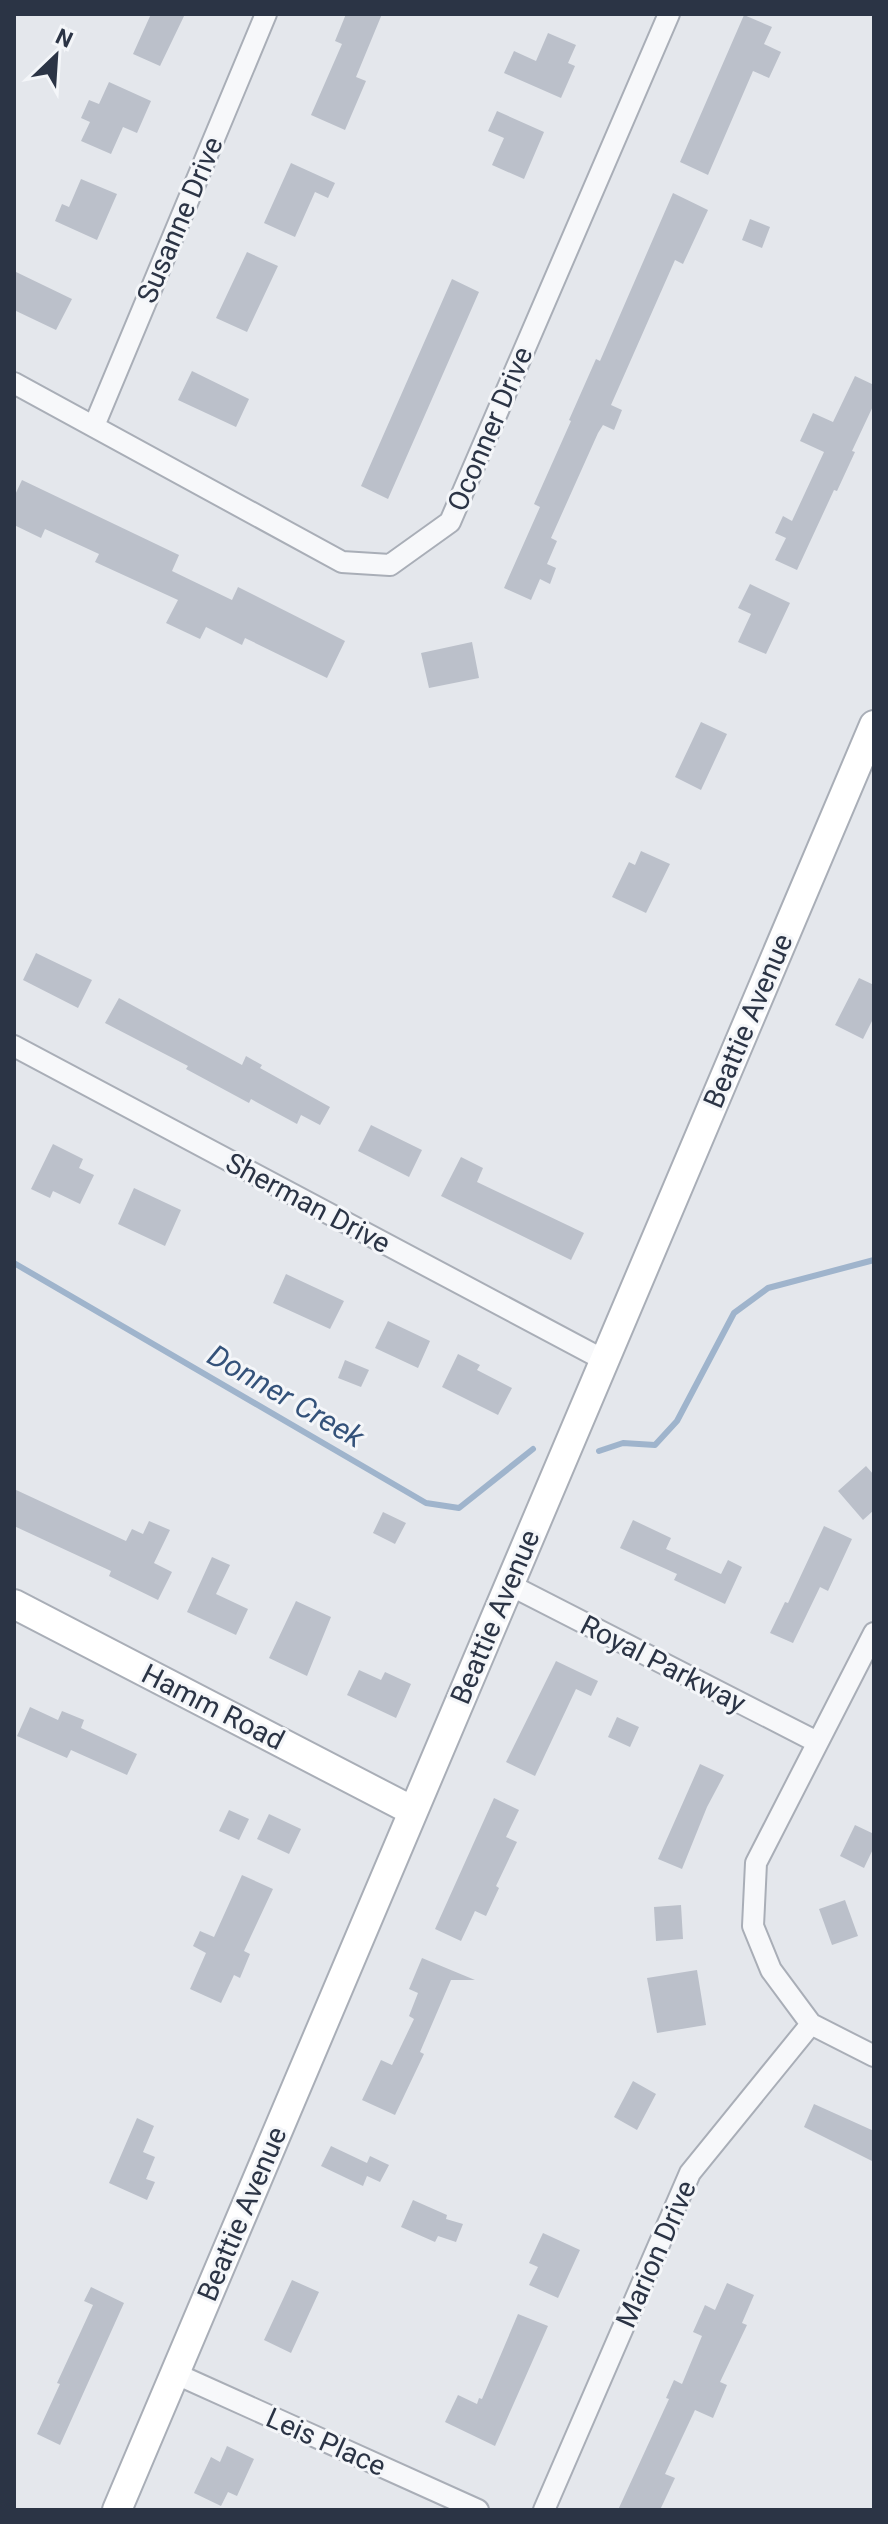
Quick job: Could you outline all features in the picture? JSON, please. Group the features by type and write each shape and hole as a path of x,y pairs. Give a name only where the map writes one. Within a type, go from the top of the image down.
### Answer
{"street":[{"name":"Susanne Drive","path":"94,426 266,14"},
{"name":"Oconner Drive","path":"14,383 342,562 390,565 450,522 669,14"},
{"name":"Beattie Avenue","path":"117,2510 411,1810 510,1585 602,1359 874,725"},
{"name":"Sherman Drive","path":"14,1046 602,1359"},
{"name":"Royal Parkway","path":"510,1585 817,1742"},
{"name":"Hamm Road","path":"14,1604 411,1810"},
{"path":"874,1633 756,1863 753,1926 771,1970 811,2024 874,2056"},
{"name":"Marion Drive","path":"544,2510 690,2173 811,2024"},
{"name":"Leis Place","path":"174,2373 478,2510"}],"building":[{"path":"151,14 185,14 160,66 133,54"},
{"path":"346,14 382,14 356,77 366,81 345,130 311,115 342,44 335,41"},
{"path":"744,15 772,27 764,44 781,52 769,78 753,71 708,175 680,162"},
{"path":"548,33 576,45 568,63 575,66 561,98 504,73 514,51 536,61"},
{"path":"109,82 151,101 137,133 123,127 111,154 81,141 90,122 81,118 89,100 99,104"},
{"path":"497,111 544,132 524,179 492,165 504,138 488,131"},
{"path":"291,163 335,183 328,198 315,192 295,237 264,223"},
{"path":"81,179 117,194 97,240 55,221 62,204 69,207"},
{"path":"673,193 708,210 683,264 675,260 611,405 622,410 614,430 603,425 598,433 551,538 557,541 547,564 556,568 550,584 540,579 531,600 504,588 540,507 534,504 569,420 596,359 600,361"},
{"path":"750,219 770,227 762,248 742,240"},
{"path":"247,252 278,266 247,332 216,318"},
{"path":"14,271 72,299 56,330 14,310"},
{"path":"452,279 479,292 388,499 361,486"},
{"path":"192,371 249,399 236,427 178,400"},
{"path":"855,376 874,385 874,404 837,491 834,490 797,570 775,560 786,538 775,533 783,516 792,521 824,452 800,441 813,413 833,422"},
{"path":"22,480 179,555 172,571 232,600 238,587 345,641 327,678 245,638 242,645 206,627 200,639 166,623 178,600 95,562 99,554 45,529 41,538 14,525 14,497"},
{"path":"750,584 790,603 766,654 738,642 751,614 738,608"},
{"path":"472,642 479,678 429,688 421,653"},
{"path":"701,722 727,734 701,790 675,777"},
{"path":"641,851 670,864 646,913 612,897 629,862 635,865"},
{"path":"36,953 92,980 78,1008 23,980"},
{"path":"859,978 874,985 874,1017 863,1039 835,1025"},
{"path":"119,998 242,1065 246,1056 262,1065 260,1068 330,1107 320,1125 301,1115 297,1124 251,1099 249,1103 186,1069 188,1066 105,1023"},
{"path":"371,1125 422,1150 409,1177 358,1151"},
{"path":"53,1144 83,1159 79,1168 94,1175 80,1204 53,1191 50,1198 31,1189"},
{"path":"461,1157 483,1168 477,1182 584,1233 571,1260 441,1196"},
{"path":"134,1188 181,1210 165,1246 118,1224"},
{"path":"286,1274 344,1301 330,1329 273,1303"},
{"path":"388,1321 430,1341 418,1368 375,1348"},
{"path":"458,1354 480,1365 477,1370 512,1388 498,1415 442,1387"},
{"path":"345,1360 369,1370 361,1387 338,1378"},
{"path":"866,1466 874,1475 874,1510 863,1520 838,1491"},
{"path":"14,1489 126,1541 132,1529 143,1534 149,1521 170,1530 154,1563 172,1572 158,1600 109,1576 111,1571 14,1526"},
{"path":"383,1512 406,1523 395,1544 373,1533"},
{"path":"633,1520 671,1538 666,1549 721,1574 728,1560 742,1567 725,1604 674,1580 677,1574 620,1548"},
{"path":"824,1526 852,1539 828,1591 820,1587 793,1643 770,1633 785,1602 788,1603"},
{"path":"212,1557 230,1565 216,1594 248,1609 236,1635 187,1612"},
{"path":"296,1601 331,1617 307,1676 269,1658"},
{"path":"556,1661 598,1681 591,1696 576,1689 535,1776 506,1762"},
{"path":"359,1670 381,1680 385,1672 411,1684 396,1718 347,1695"},
{"path":"30,1707 58,1720 62,1711 84,1720 81,1728 137,1754 127,1775 71,1750 67,1758 17,1736"},
{"path":"617,1717 639,1727 630,1747 608,1737"},
{"path":"700,1764 724,1775 707,1807 682,1869 658,1859"},
{"path":"494,1798 519,1810 506,1837 517,1842 486,1916 475,1911 461,1941 435,1929"},
{"path":"229,1810 249,1819 239,1840 219,1831"},
{"path":"269,1814 301,1829 289,1854 257,1839"},
{"path":"855,1825 874,1834 874,1847 864,1868 840,1856"},
{"path":"242,1875 273,1889 244,1951 250,1954 240,1978 234,1975 221,2003 190,1989 206,1953 193,1946 200,1931 214,1937"},
{"path":"845,1900 858,1936 832,1945 819,1909"},
{"path":"681,1905 683,1939 656,1941 654,1907"},
{"path":"422,1958 475,1980 451,1980 420,2052 424,2054 395,2115 362,2100 381,2060 392,2065 414,2019 409,2016 418,1993 409,1989"},
{"path":"697,1970 706,2025 657,2033 647,1978"},
{"path":"633,2081 656,2094 637,2130 614,2117"},
{"path":"814,2104 874,2131 874,2162 804,2127"},
{"path":"137,2118 154,2126 143,2152 155,2157 146,2179 155,2182 147,2200 109,2183"},
{"path":"331,2146 367,2163 370,2156 389,2165 380,2182 367,2176 363,2186 321,2166"},
{"path":"413,2200 447,2215 446,2219 463,2224 456,2242 438,2236 435,2242 401,2227"},
{"path":"543,2233 580,2250 558,2298 529,2285 538,2267 529,2263"},
{"path":"292,2280 319,2292 291,2353 264,2340"},
{"path":"727,2283 754,2295 742,2323 747,2325 720,2382 727,2385 713,2418 695,2410 665,2474 675,2478 660,2510 618,2510 669,2399 666,2398 674,2380 682,2384 702,2336 693,2332 705,2305 715,2310"},
{"path":"91,2287 124,2303 60,2445 37,2434 93,2305 84,2301"},
{"path":"518,2314 548,2326 495,2446 445,2422 458,2395 477,2404 479,2398 482,2399"},
{"path":"227,2446 254,2459 237,2496 228,2492 221,2506 194,2493 211,2457 220,2462"}],"waterway":[{"name":"Donner Creek","path":"599,1451 623,1443 655,1445 677,1421 734,1313 768,1288 874,1260"},
{"name":"Donner Creek","path":"14,1263 426,1503 459,1508 533,1449"}]}
